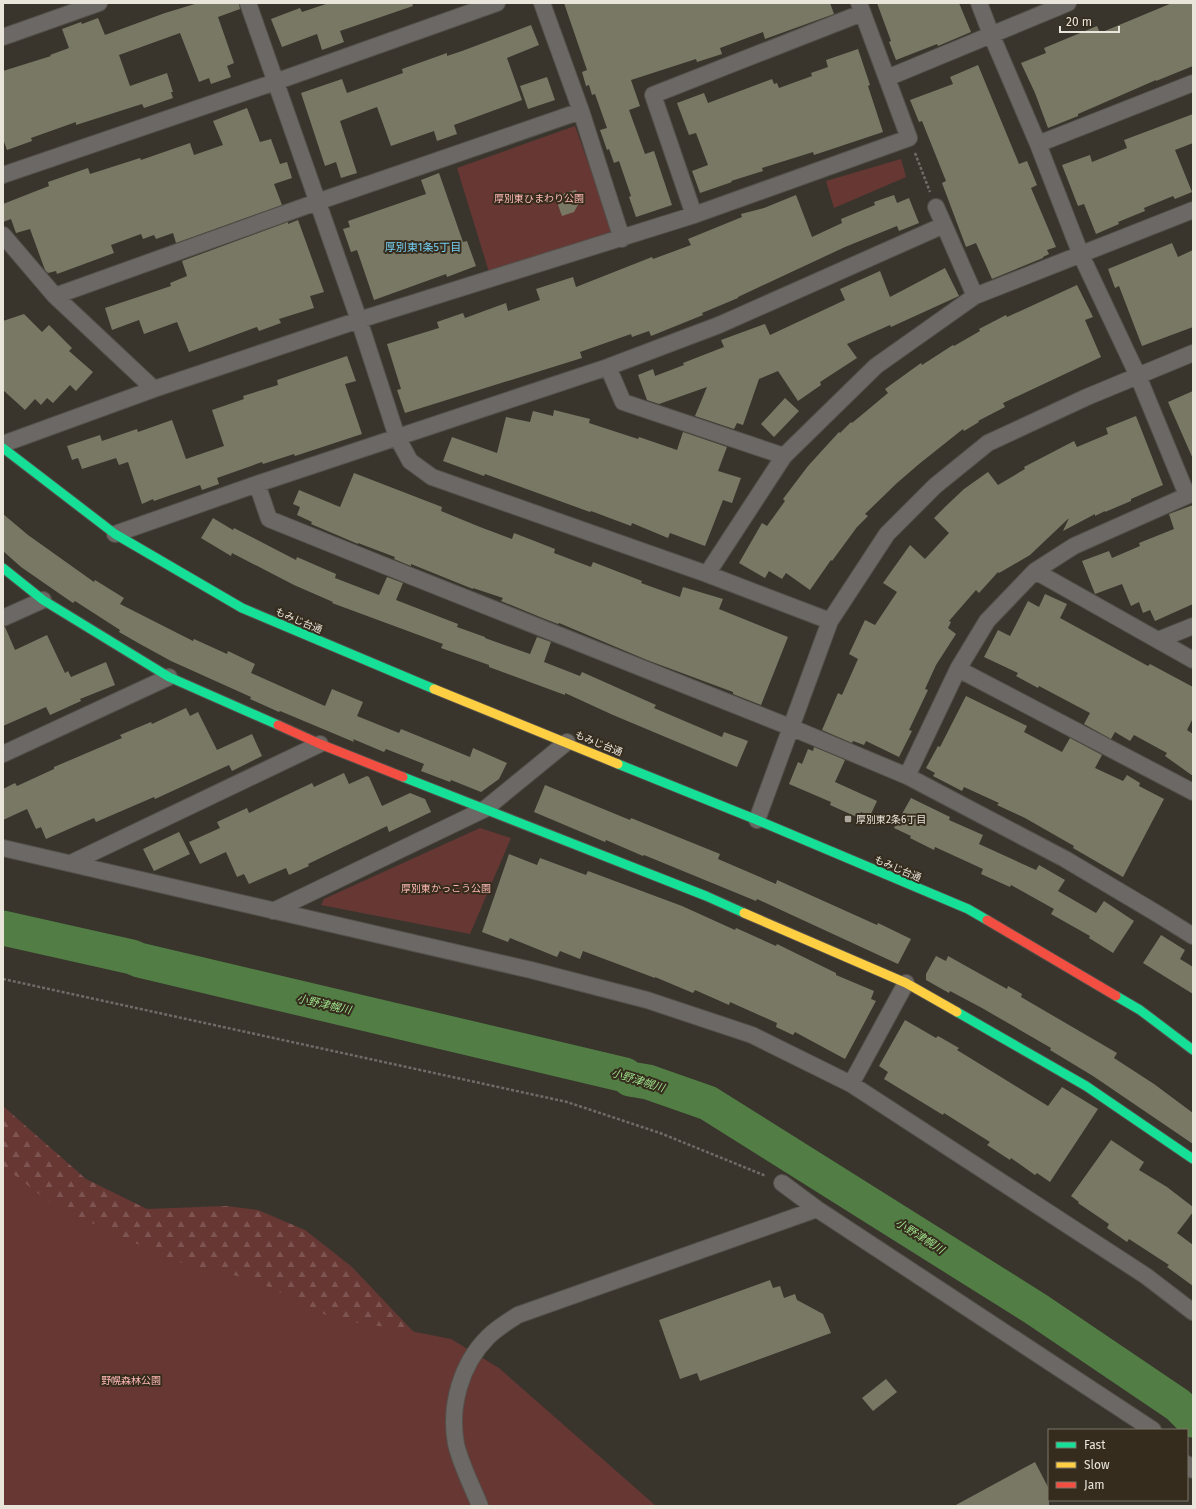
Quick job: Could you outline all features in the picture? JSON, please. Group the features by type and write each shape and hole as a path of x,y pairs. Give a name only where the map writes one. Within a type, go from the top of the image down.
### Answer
{"street":[{"path":"3,37 99,3"},
{"path":"248,3 359,320 397,437 410,461 432,477 708,574 830,621"},
{"path":"3,175 275,82 497,3"},
{"path":"542,3 581,111 622,239"},
{"path":"907,776 958,669 987,621 1035,571 1074,546 1190,494 1138,376 1081,255 1038,144 979,3"},
{"path":"887,78 1068,3"},
{"path":"3,444 154,389 359,320 622,239 694,215 909,138 860,8 653,94 694,215"},
{"path":"1038,144 1193,83"},
{"path":"55,296 317,202 581,111"},
{"path":"936,208 975,296"},
{"path":"708,574 784,456 876,366 975,296 1193,210"},
{"path":"115,534 257,484 608,367 719,325 944,225"},
{"path":"3,235 55,296 154,389"},
{"path":"757,820 830,621 887,534 935,486 988,444 1087,397 1193,353"},
{"path":"608,367 623,402 784,456"},
{"name":"もみじ台通","path":"3,448 115,534 242,608 392,672 757,820 968,909 1140,1010 1193,1050"},
{"path":"257,484 269,519 790,727 907,776 1065,859 1193,936"},
{"path":"3,568 43,600 169,677 320,744 706,896 906,983 1086,1086 1193,1159"},
{"path":"1035,571 1193,660"},
{"path":"3,618 43,600"},
{"path":"1158,640 1193,626"},
{"path":"958,669 1193,792"},
{"path":"3,754 169,677"},
{"path":"273,910 485,809 567,742"},
{"path":"71,863 320,744"},
{"path":"3,848 531,970 647,1000 752,1036 851,1084 1146,1276 1193,1312"},
{"path":"851,1084 906,983"},
{"path":"782,1183 817,1209 1151,1429"},
{"path":"480,1506 456,1444 454,1425 455,1406 459,1387 466,1369 475,1353 487,1338 501,1325 518,1315 817,1209"}],"path":[{"path":"909,138 936,208"},
{"path":"3,979 567,1102 660,1133 782,1183"}],"green space":[{"name":"厚別東ひまわり公園","path":"575,126 613,232 489,272 457,168"},
{"path":"901,159 906,177 834,208 826,181"},
{"name":"厚別東かっこう公園","path":"480,828 511,838 470,934 321,905 324,899"},
{"path":"3,1106 86,1179 147,1209 226,1206 258,1210 305,1230 352,1267 426,1345 3,1370"},
{"name":"野幌森林公園","path":"3,1166 53,1205 174,1261 254,1280 336,1320 400,1329 451,1339 499,1368 656,1506 3,1506"}],"building":[{"path":"198,3 239,3 240,9 218,17 234,63 227,66 231,77 211,84 209,78 199,82 180,33 119,55 130,86 167,73 173,92 171,92 173,98 144,108 142,104 76,125 76,122 31,138 32,141 7,150 3,139 3,71 51,56 50,55 69,48 62,29 81,22 82,24 98,18 105,35 165,13"},
{"path":"329,3 412,3 413,6 340,31 344,42 322,50 317,34 282,47 271,19 300,8 302,12"},
{"path":"564,3 830,3 834,14 765,39 763,32 720,48 722,54 697,62 696,59 631,80 640,106 629,110 645,154 654,151 672,205 636,217 629,197 631,196 619,161 614,163 609,149 607,150 600,130 607,128 595,94 592,95 589,85 586,86 582,72 587,70"},
{"path":"877,3 959,3 971,32 938,46 937,44 896,60 889,42 891,41"},
{"path":"1172,3 1193,3 1193,66 1156,80 1078,114 1078,116 1048,128 1035,93 1021,63 1046,53 1044,48 1097,26 1100,33"},
{"path":"531,25 539,45 507,58 522,100 454,125 457,134 437,141 434,131 391,146 377,107 340,121 357,173 341,178 336,162 325,166 301,93 342,79 347,93 403,73 402,69 447,53 447,56 462,51"},
{"path":"858,49 883,132 814,155 813,152 762,168 763,171 700,193 692,171 708,165 696,133 689,135 677,103 704,93 708,103 772,79 774,84 777,83 779,88 812,76 811,73 828,67 826,60"},
{"path":"978,65 1019,164 1027,161 1037,185 1031,188 1056,247 1047,250 1049,254 1043,258 992,279 976,243 966,247 942,183 946,181 922,121 919,122 910,100 953,84 950,77"},
{"path":"547,77 555,100 528,109 520,86"},
{"path":"247,108 260,142 271,139 280,164 287,162 292,178 274,184 282,205 176,243 173,233 156,239 154,235 143,239 141,234 111,245 114,253 57,274 56,271 48,273 45,270 30,229 16,233 11,219 3,222 3,204 49,186 48,182 88,168 90,174 140,158 141,160 190,143 194,155 223,145 213,121"},
{"path":"1193,114 1193,143 1175,150 1192,192 1175,199 1173,196 1144,208 1145,211 1118,222 1119,224 1096,234 1084,204 1078,206 1062,165 1090,155 1092,162 1127,148 1124,140"},
{"path":"439,173 463,242 467,241 476,266 447,277 446,274 374,300 357,250 351,252 343,229 350,227 348,221 426,194 421,180"},
{"path":"576,190 580,201 574,212 562,216 558,205 564,193"},
{"path":"796,195 812,237 842,223 841,219 875,205 874,202 894,195 897,203 909,198 919,223 899,231 897,226 845,247 738,298 702,313 703,315 651,336 649,331 632,337 631,334 580,352 582,358 405,413 397,390 401,389 387,344 439,328 437,322 463,313 465,318 506,303 508,311 540,300 536,289 573,277 576,287 652,257 653,259 691,245 688,239 742,217 741,214 764,208"},
{"path":"298,220 324,292 310,296 314,308 279,319 281,323 259,331 257,327 189,352 177,322 144,334 139,320 112,330 105,308 171,286 170,283 187,276 182,261 288,222 288,224"},
{"path":"1172,243 1178,257 1193,250 1193,327 1142,346 1119,286 1115,288 1108,269"},
{"path":"945,268 959,296 891,327 890,325 847,344 857,358 820,382 821,385 798,401 778,371 759,379 743,425 737,423 734,429 695,416 707,387 659,404 647,400 638,375 653,369 655,376 684,365 683,363 724,347 721,340 765,324 770,335 845,300 840,289 880,271 890,297"},
{"path":"1077,285 1093,317 1085,320 1101,357 1003,403 1005,407 978,421 979,422 964,431 963,429 919,464 865,514 868,516 857,527 832,561 831,560 810,590 786,573 782,579 769,571 765,578 739,563 762,523 767,526 785,501 783,499 808,466 839,432 840,433 851,422 852,423 888,393 885,389 921,363 922,365 953,345 954,346 980,331 979,329 1006,315 1007,317"},
{"path":"24,314 42,332 49,325 72,348 69,351 93,372 76,391 70,385 53,403 47,398 41,405 35,399 25,410 3,390 3,321"},
{"path":"347,356 356,381 345,384 362,434 295,456 294,454 263,464 262,462 217,478 219,484 202,490 200,485 154,501 153,499 142,504 128,462 119,465 116,458 82,469 78,458 72,460 67,446 100,435 102,441 137,429 138,432 172,420 186,459 224,446 212,410 244,399 243,396 278,385 277,380"},
{"path":"1193,391 1193,459 1168,402"},
{"path":"785,398 799,411 774,437 761,424"},
{"path":"554,410 590,419 589,423 638,439 639,437 677,450 683,432 727,447 718,471 741,478 732,503 723,500 705,546 670,533 668,538 632,523 631,526 485,474 484,476 443,461 452,437 497,453 506,417 530,422 533,411 553,416"},
{"path":"1136,416 1163,485 1131,499 1131,501 1095,516 1095,514 1063,531 1069,518 1030,555 999,573 998,572 979,593 976,590 949,621 951,622 948,628 956,634 936,665 925,689 928,690 909,730 912,731 899,757 866,741 864,745 853,741 852,743 822,730 838,693 842,695 858,659 849,654 865,620 875,625 897,592 883,583 910,545 925,559 949,533 934,518 946,506 964,489 988,472 998,485 1025,469 1024,467 1074,441 1077,447 1108,434 1106,428"},
{"path":"354,473 442,507 441,511 480,527 512,539 514,533 555,549 554,553 591,567 593,562 642,581 641,583 680,597 683,587 723,599 719,609 788,637 761,705 733,694 733,692 647,660 559,623 558,624 501,601 503,598 473,589 411,564 411,566 394,559 395,557 358,544 311,524 312,522 297,515 300,507 293,504 299,490 340,507"},
{"path":"1193,505 1193,604 1155,621 1150,610 1143,613 1139,602 1131,606 1122,584 1095,594 1082,561 1109,551 1112,558 1140,546 1139,543 1174,529 1169,514"},
{"path":"3,514 28,535 94,582 95,580 124,598 120,604 193,641 194,639 227,654 228,651 255,664 251,673 325,706 332,689 363,702 357,716 399,733 401,729 470,757 473,748 507,763 499,779 481,792 451,780 450,782 421,771 424,764 386,749 384,752 353,739 354,742 280,711 279,712 250,699 251,697 171,661 119,632 120,630 75,601 73,603 21,567 3,551"},
{"path":"213,518 233,530 234,528 296,560 297,557 336,574 335,578 379,595 387,577 403,583 396,600 458,624 457,627 485,638 530,654 537,637 551,642 544,662 580,676 582,672 656,705 654,708 722,737 724,732 748,741 737,767 613,715 565,693 565,695 489,667 489,665 441,648 443,644 332,603 333,602 294,585 232,553 231,556 201,538"},
{"path":"1045,594 1067,604 1060,618 1148,666 1150,664 1193,687 1193,718 1187,730 1193,734 1193,776 1165,756 1167,753 1134,735 1130,741 1115,732 1111,739 1084,724 1090,713 1039,686 1038,688 1016,676 1018,673 984,657 998,630 1010,636 1028,601 1039,607"},
{"path":"3,627 5,627 15,650 47,635 65,673 68,671 71,677 106,662 115,685 80,699 81,701 50,715 46,707 3,726"},
{"path":"966,696 1027,726 1024,732 1062,752 1070,738 1102,755 1095,768 1123,781 1127,775 1140,783 1139,786 1164,799 1123,877 1073,848 1074,846 1025,818 997,805 999,803 964,787 962,791 933,776 935,773 926,768 938,746 940,747"},
{"path":"186,708 190,716 198,712 217,750 252,734 262,756 232,771 229,765 155,799 154,797 96,822 94,818 46,839 41,827 36,829 27,809 3,820 3,789 15,783 17,786 54,769 54,767 122,738 120,735 151,722 152,724"},
{"path":"814,747 845,760 835,782 877,801 870,816 861,812 859,818 830,805 831,802 789,784 798,762 802,764 808,749 813,751"},
{"path":"344,773 349,784 367,776 369,777 382,806 410,793 425,799 431,812 389,832 387,826 308,864 309,866 289,875 286,868 249,884 244,874 237,877 226,852 200,864 189,842 220,828 217,822 247,808 249,813 312,783 314,787"},
{"path":"545,785 630,820 631,818 720,854 718,859 776,884 777,880 877,925 878,923 911,939 898,964 757,899 756,901 606,840 605,842 534,812"},
{"path":"911,798 950,817 949,820 983,835 979,844 1036,870 1039,865 1065,880 1058,891 1096,913 1104,901 1134,921 1113,953 1089,938 1090,936 1051,914 1054,909 1011,885 1010,887 981,874 983,869 935,847 934,850 894,828"},
{"path":"179,832 190,854 154,871 143,849"},
{"path":"509,854 537,865 540,858 586,875 588,871 682,906 735,930 736,928 776,946 777,944 836,973 836,975 874,991 871,999 876,1001 845,1059 795,1032 793,1035 776,1027 777,1023 730,1002 729,1005 695,990 693,993 655,977 583,951 580,959 560,951 557,957 510,938 508,942 482,932"},
{"path":"1161,935 1185,950 1180,959 1193,967 1193,994 1143,963"},
{"path":"936,956 946,961 948,956 1007,989 1008,986 1022,994 1021,997 1117,1053 1114,1058 1154,1084 1193,1113 1193,1144 1093,1076 1050,1050 1051,1048 982,1008 950,991 949,993 926,980 926,974"},
{"path":"905,1020 936,1038 938,1036 959,1048 957,1050 1048,1106 1062,1087 1098,1109 1050,1182 1037,1173 1035,1175 1011,1158 1010,1160 987,1145 990,1142 944,1113 943,1115 884,1079 888,1072 879,1066"},
{"path":"1111,1140 1144,1162 1139,1170 1167,1187 1193,1207 1193,1212 1177,1233 1193,1245 1193,1286 1167,1267 1169,1265 1129,1239 1127,1242 1107,1228 1109,1224 1078,1203 1079,1202 1071,1196"},
{"path":"770,1280 773,1288 780,1286 784,1298 795,1294 797,1300 823,1314 831,1333 700,1381 697,1373 680,1379 659,1320"},
{"path":"886,1379 897,1392 873,1411 862,1398"},
{"path":"1035,1462 1048,1487 1049,1506 954,1506"}],"waterway":[{"name":"小野津幌川","path":"3,928 132,957 139,960 625,1075 630,1079 648,1082 708,1103 1036,1309 1178,1405 1193,1420"}],"traffic: fast":[{"path":"3,448 115,534 242,608 434,689"},
{"path":"3,568 43,600 169,677 278,725"},
{"path":"618,764 757,820 968,909 987,920"},
{"path":"403,777 706,896 744,913"},
{"path":"1116,996 1140,1010 1193,1050"},
{"path":"957,1012 1086,1086 1193,1159"}],"traffic: slow":[{"path":"434,689 618,764"},
{"path":"744,913 906,983 957,1012"}],"traffic: jam":[{"path":"278,725 320,744 403,777"},
{"path":"987,920 1116,996"}],"place":[{"name":"厚別東2条6丁目","path":"848,819"}],"district":[{"name":"厚別東1条5丁目","path":"423,247"}]}
